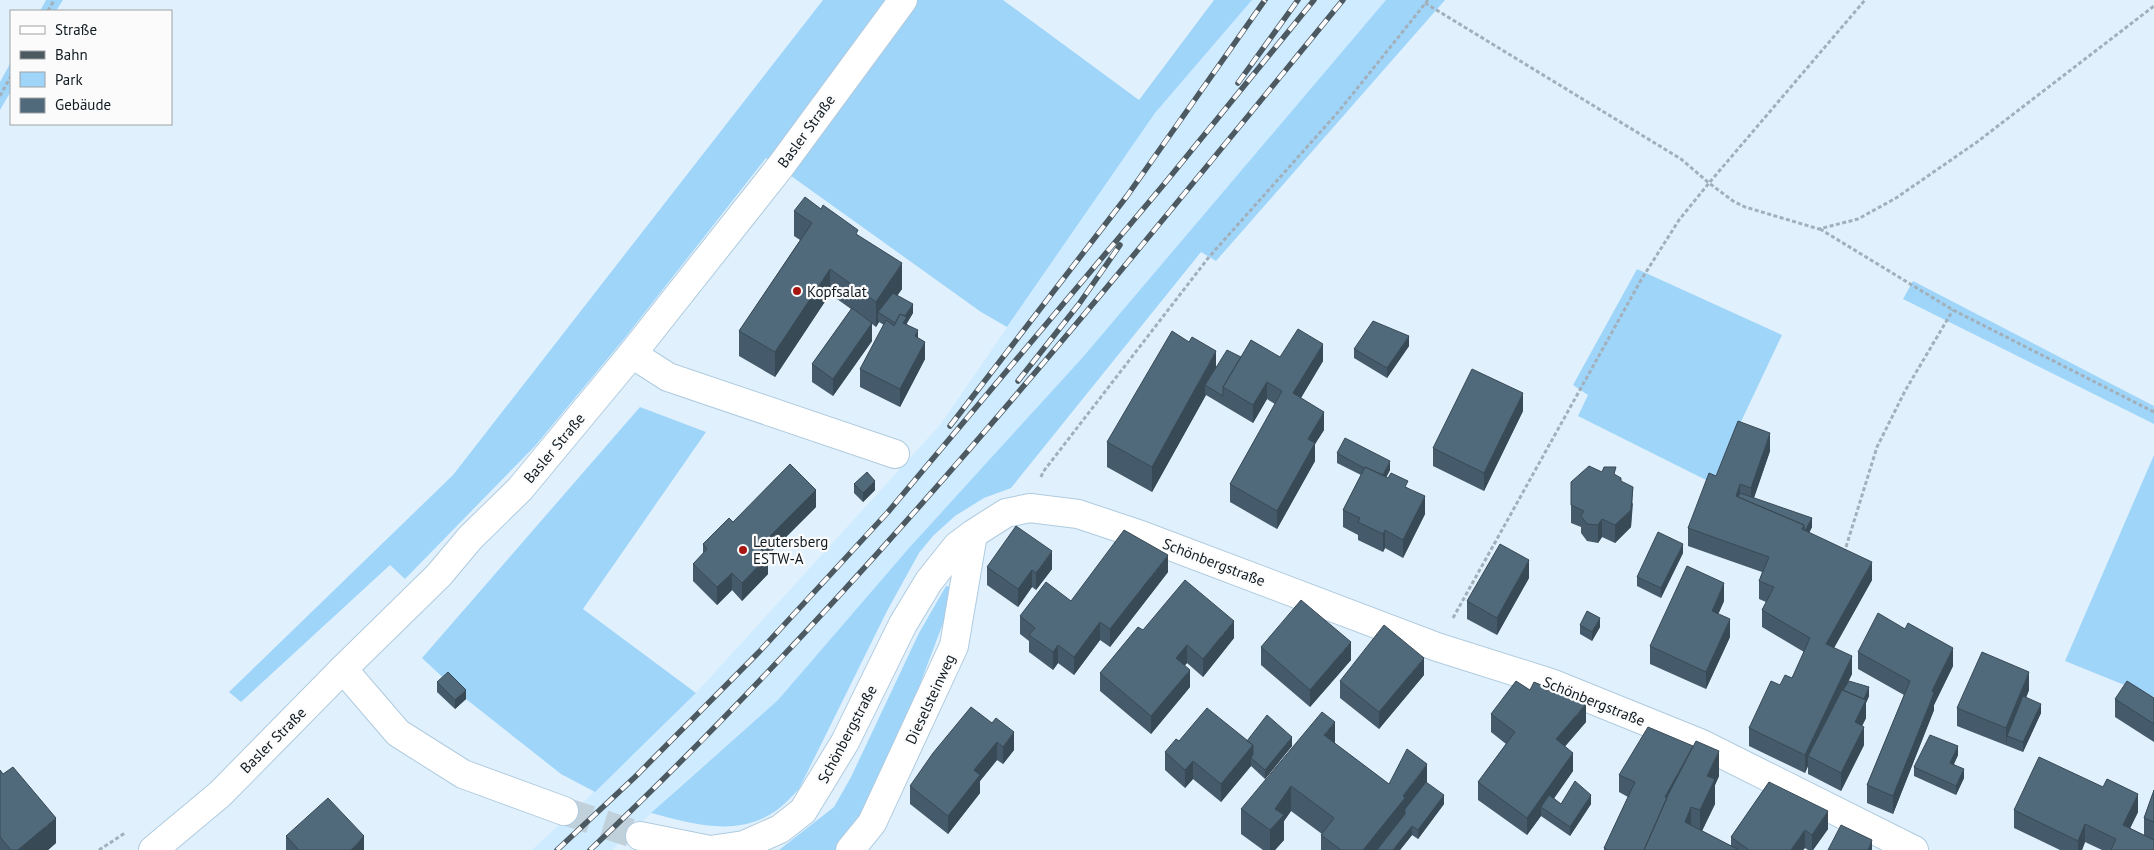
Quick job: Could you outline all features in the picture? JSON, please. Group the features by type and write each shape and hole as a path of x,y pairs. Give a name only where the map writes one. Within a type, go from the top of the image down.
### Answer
{"street":[{"name":"Basler Straße","path":"153,850 220,794 439,575 470,538 520,489 632,354 780,167 903,0"},
{"path":"632,354 668,377 895,454"},
{"name":"Schönbergstraße","path":"640,836 710,850 744,845 780,829 803,811 845,742 903,624 929,581 957,546 973,534 1006,514 1030,508 1078,514 1141,535 1437,647 1551,683 1702,744 1914,850"},
{"name":"Dieselsteinweg","path":"850,850 872,823 954,646 973,534"},
{"path":"343,669 398,733 463,774 564,811"}],"path":[{"path":"1437,647 1641,280 1678,220 1865,0"},
{"path":"1030,508 1043,472 1209,257 1339,111 1426,2 1681,159 1733,201 1745,207 1819,229 1953,310 2154,412"},
{"path":"1819,229 1858,219 1896,198 1977,142 2154,6"},
{"path":"0,96 10,78"},
{"path":"1846,547 1877,447 1905,391 1953,310"}],"shaded area":[{"path":"1252,0 1386,0 1083,357 909,548 778,700 679,787 612,850 532,850 645,744 696,693 940,425 1155,113"}],"green space":[{"path":"46,0 63,0 57,10 41,10"},
{"path":"823,0 1003,0 1139,100 1214,0 1252,0 1155,113 1007,327 981,312 766,158 624,339 535,446 405,579 390,565 241,702 229,692 453,475"},
{"path":"1386,0 1445,0 1216,261 1201,252 1011,488 984,498 955,516 933,536 919,553 887,611 799,789 777,810 762,819 747,824 715,826 651,813 778,700 909,548 1083,357"},
{"path":"10,64 10,93 0,110 0,82"},
{"path":"1637,269 1782,335 1712,483 1578,416 1588,395 1573,385"},
{"path":"1913,281 2154,406 2154,424 1903,299"},
{"path":"640,407 706,432 583,609 696,693 595,792 561,774 466,699 422,658"},
{"path":"2154,455 2154,697 2065,661"},
{"path":"946,586 953,587 953,597 875,803 841,850 779,850 834,807 851,777 919,633"}],"building":[{"path":"805,197 821,209 823,205 858,230 856,234 902,263 876,302 830,269 775,352 739,331 812,223 794,211"},
{"path":"893,293 913,304 905,316 900,314 895,323 878,312"},
{"path":"852,308 872,323 833,379 812,364"},
{"path":"900,314 907,317 903,323 918,330 915,336 925,342 900,389 860,369 886,320 894,326"},
{"path":"1373,321 1409,336 1387,368 1354,349"},
{"path":"1298,329 1323,344 1293,393 1324,412 1308,439 1315,443 1277,511 1230,484 1282,391 1267,382 1253,405 1223,387 1251,340 1280,357"},
{"path":"1172,331 1189,342 1192,337 1216,351 1152,467 1107,442"},
{"path":"1227,350 1241,357 1223,387 1223,396 1205,385"},
{"path":"1472,369 1523,393 1484,473 1433,448"},
{"path":"1738,421 1770,433 1751,488 1740,484 1736,496 1804,525 1802,529 1872,562 1826,644 1852,656 1805,755 1749,728 1771,681 1780,685 1785,675 1792,678 1810,638 1762,610 1774,587 1759,581 1769,557 1688,528 1709,473 1716,476"},
{"path":"1345,438 1390,461 1383,475 1364,468 1337,453"},
{"name":"Leutersberg ESTW-A","path":"790,464 816,490 759,547 768,556 742,583 732,573 717,587 693,564 707,549 703,544 729,518 733,522"},
{"path":"1589,466 1602,472 1604,467 1616,467 1614,474 1621,478 1621,481 1633,487 1631,510 1615,525 1602,519 1598,525 1587,524 1581,516 1584,511 1571,505 1571,482"},
{"path":"1365,467 1388,478 1391,473 1408,481 1405,487 1425,496 1403,540 1385,530 1383,534 1358,522 1360,518 1343,510"},
{"path":"867,472 875,481 863,493 854,484"},
{"path":"1740,493 1812,518 1805,531 1804,525 1738,497"},
{"path":"1016,526 1052,551 1036,573 1032,570 1018,589 987,567"},
{"path":"1124,530 1168,555 1110,629 1100,622 1074,657 1058,645 1053,652 1029,635 1035,628 1020,616 1046,582 1071,601"},
{"path":"1658,532 1683,544 1661,588 1637,577"},
{"path":"1500,544 1529,560 1497,618 1467,601"},
{"path":"1687,566 1724,583 1712,611 1730,619 1706,672 1650,646"},
{"path":"1185,580 1234,621 1203,659 1187,645 1176,658 1190,670 1151,716 1100,673 1138,627 1143,630"},
{"path":"1301,600 1351,642 1310,690 1261,647"},
{"path":"1587,611 1600,618 1592,632 1580,625"},
{"path":"1878,613 1905,629 1908,623 1953,648 1932,691 1934,693 1893,796 1867,785 1910,681 1858,652"},
{"path":"1384,625 1424,658 1379,712 1340,681"},
{"path":"1982,652 2029,672 2006,728 1957,708"},
{"path":"448,672 466,690 455,700 437,682"},
{"path":"1516,681 1530,690 1534,682 1586,704 1556,739 1573,753 1527,818 1478,782 1515,732 1491,714"},
{"path":"1849,681 1869,687 1864,699 1843,690"},
{"path":"2127,681 2154,698 2154,724 2115,699"},
{"path":"1842,690 1866,700 1855,722 1864,727 1841,773 1808,756"},
{"path":"2023,696 2041,704 2023,742 2007,736"},
{"path":"971,707 992,723 996,718 1014,732 1003,747 997,742 974,770 980,775 948,816 910,786 933,753"},
{"path":"1207,708 1253,745 1221,784 1193,761 1185,770 1165,752 1176,739 1179,741"},
{"path":"1322,712 1335,722 1324,735 1389,784 1407,749 1427,764 1403,796 1405,798 1363,850 1341,850 1321,835 1334,818 1291,786 1275,809 1284,815 1270,830 1241,809"},
{"path":"1267,715 1292,737 1265,770 1251,758 1253,745 1247,741"},
{"path":"1648,727 1693,746 1665,797 1667,798 1644,850 1608,850 1604,848 1635,782 1619,775"},
{"path":"1930,735 1958,746 1950,763 1964,769 1956,786 1914,767"},
{"path":"1696,741 1719,751 1707,776 1715,779 1700,810 1691,807 1685,822 1739,850 1644,850 1668,795"},
{"path":"2039,757 2103,787 2107,779 2138,794 2123,825 2154,840 2154,850 2111,850 2116,839 2085,824 2078,841 2014,810"},
{"path":"13,767 56,818 18,850 11,850 0,837 0,770 3,774"},
{"path":"1575,781 1591,795 1570,827 1541,807 1549,795 1561,804"},
{"path":"1426,782 1444,795 1418,830 1412,826 1393,850 1377,850 1405,814 1405,809"},
{"path":"1769,782 1828,811 1812,835 1805,830 1791,850 1749,850 1731,837"},
{"path":"2154,790 2154,822 2144,818"},
{"path":"328,798 364,836 351,850 299,850 286,836"},
{"path":"1841,825 1872,840 1868,850 1828,850"}],"tunnel":[{"path":"564,811 640,836"}],"railway":[{"path":"950,426 1127,196 1265,0"},
{"path":"1238,83 1298,0"},
{"path":"557,850 635,777 759,652 888,512 1165,183 1314,0"},
{"path":"590,850 692,751 886,544 1072,329 1343,0"},
{"path":"1018,381 1079,304 1120,245"}],"place":[{"name":"Kopfsalat","path":"797,291"},
{"name":"Leutersberg ESTW-A","path":"743,550"}]}
